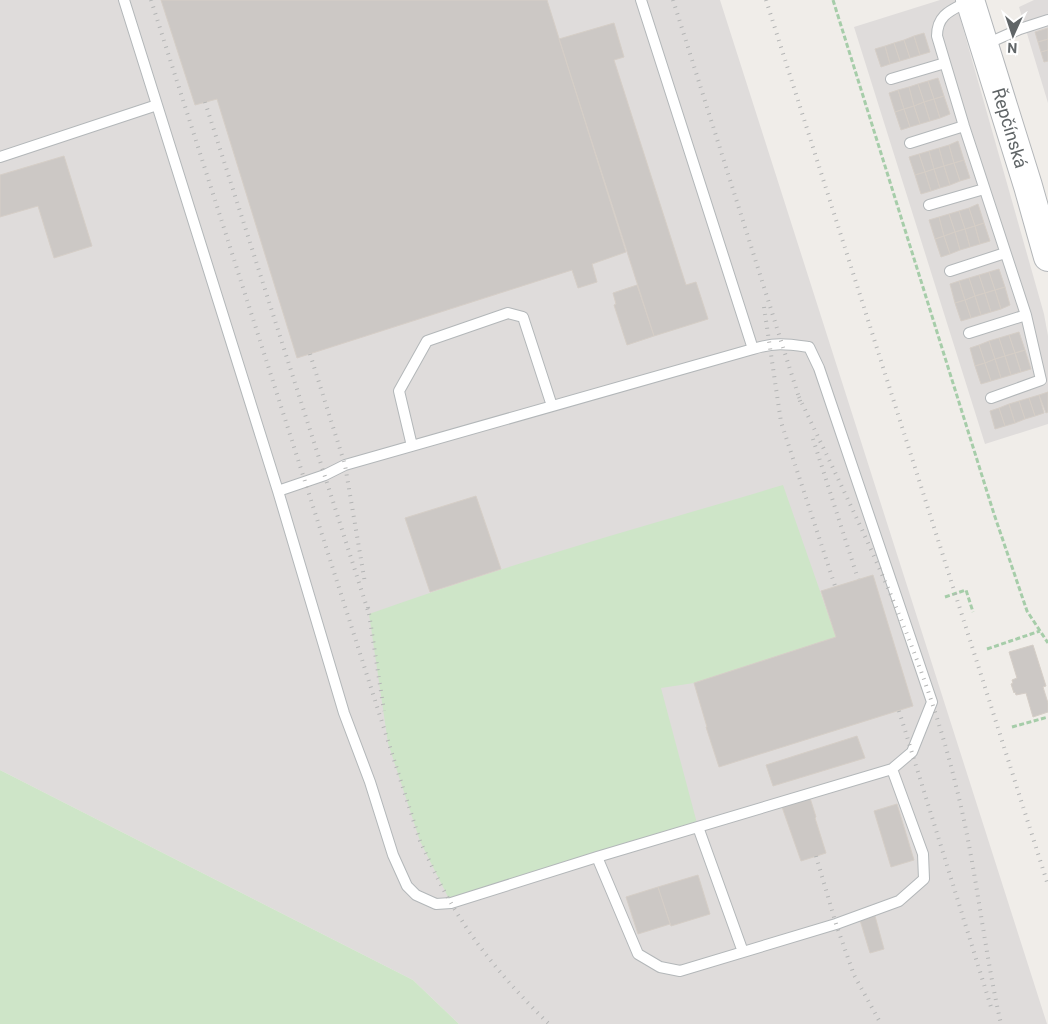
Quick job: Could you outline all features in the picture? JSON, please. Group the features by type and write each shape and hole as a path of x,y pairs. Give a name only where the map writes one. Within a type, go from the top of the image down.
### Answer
{"street":[{"name":"Řepčínská","path":"970,0 1028,186 1048,258"}],"lane":[{"path":"124,0 278,491 344,713 370,782 393,855 406,886 416,896 436,904 451,903 597,857 892,769 912,752 932,702 819,368 809,347 782,343 753,348 345,465 324,475 278,491"},
{"path":"641,0 753,348"},
{"path":"970,0 952,10 939,22 937,36 984,189 1026,315 1041,380 991,398"},
{"path":"984,45 1020,29 1048,20"},
{"path":"891,79 945,63"},
{"path":"0,157 157,105"},
{"path":"910,143 964,126"},
{"path":"929,206 984,189"},
{"path":"950,271 1005,253"},
{"path":"412,446 399,391 427,341 508,313 523,318 552,406"},
{"path":"969,333 1026,315"},
{"path":"597,857 638,954 660,968 680,971 836,924 899,901 924,879 923,854 892,769"},
{"path":"698,827 743,952"}],"path":[{"path":"833,0 994,514 1027,611 1048,643"},
{"path":"945,597 966,590 973,612"},
{"path":"987,649 1040,631"},
{"path":"1012,727 1048,717"}],"shaded area":[{"path":"0,0 720,0 1047,1024 459,1024 413,980 0,770"},
{"path":"940,0 955,0 1044,314 1048,336 1048,424 985,444 854,27"},
{"path":"1034,0 1048,0 1048,103 1019,7"}],"green space":[{"path":"783,485 836,637 694,683 661,688 698,827 451,903 420,841 388,743 369,614 523,562"},
{"path":"0,770 413,980 459,1024 0,1024"}],"building":[{"path":"161,0 547,0 626,252 592,264 597,282 578,288 572,270 297,358 217,99 195,105"},
{"path":"614,23 624,57 614,60 686,285 696,282 708,319 654,336 559,39"},
{"path":"1048,28 1048,39 1038,42 1035,32"},
{"path":"924,33 930,52 920,55 914,36"},
{"path":"914,36 920,55 910,58 904,40"},
{"path":"1048,39 1048,50 1041,52 1038,42"},
{"path":"904,40 910,58 900,61 894,43"},
{"path":"894,43 900,61 890,64 885,46"},
{"path":"885,46 890,64 881,67 875,49"},
{"path":"1048,50 1048,61 1044,62 1041,52"},
{"path":"938,78 944,96 934,99 928,81"},
{"path":"928,81 934,99 924,102 918,84"},
{"path":"918,84 924,102 914,106 909,87"},
{"path":"909,87 914,106 904,109 898,90"},
{"path":"898,90 904,109 895,112 889,93"},
{"path":"944,96 950,114 940,118 934,99"},
{"path":"934,99 940,118 930,121 924,102"},
{"path":"924,102 930,121 920,124 914,106"},
{"path":"914,106 920,124 910,127 904,109"},
{"path":"904,109 910,127 901,130 895,112"},
{"path":"958,141 964,160 954,163 949,145"},
{"path":"949,145 954,163 944,166 939,148"},
{"path":"939,148 944,166 934,169 929,151"},
{"path":"929,151 934,169 925,172 919,154"},
{"path":"919,154 925,172 915,175 909,157"},
{"path":"64,156 92,246 54,258 38,206 0,217 0,175"},
{"path":"964,160 970,178 960,181 954,163"},
{"path":"954,163 960,181 950,185 944,166"},
{"path":"944,166 950,185 940,188 934,169"},
{"path":"934,169 940,188 931,191 925,172"},
{"path":"925,172 931,191 921,194 915,175"},
{"path":"978,204 984,223 975,226 969,208"},
{"path":"969,208 975,226 965,229 959,211"},
{"path":"959,211 965,229 955,232 949,214"},
{"path":"949,214 955,232 944,236 939,217"},
{"path":"939,217 944,236 935,239 929,220"},
{"path":"984,223 990,241 980,244 975,226"},
{"path":"975,226 980,244 970,247 965,229"},
{"path":"965,229 970,247 960,250 955,232"},
{"path":"955,232 960,250 950,254 944,236"},
{"path":"944,236 950,254 941,257 935,239"},
{"path":"999,269 1005,287 995,290 989,272"},
{"path":"989,272 995,290 985,293 979,275"},
{"path":"979,275 985,293 975,296 969,278"},
{"path":"969,278 975,296 965,300 959,281"},
{"path":"959,281 965,300 955,303 950,284"},
{"path":"637,285 654,336 627,345 614,305 616,304 613,293"},
{"path":"1005,287 1010,305 1001,309 995,290"},
{"path":"995,290 1001,309 991,312 985,293"},
{"path":"985,293 991,312 981,315 975,296"},
{"path":"975,296 981,315 971,318 965,300"},
{"path":"965,300 971,318 961,321 955,303"},
{"path":"1019,332 1025,350 1015,353 1009,335"},
{"path":"1009,335 1015,353 1005,356 999,338"},
{"path":"999,338 1005,356 995,359 989,341"},
{"path":"989,341 995,359 985,363 979,345"},
{"path":"979,345 985,363 975,366 970,348"},
{"path":"1025,350 1031,369 1021,372 1015,353"},
{"path":"1015,353 1021,372 1011,375 1005,356"},
{"path":"1005,356 1011,375 1001,378 995,359"},
{"path":"995,359 1001,378 991,381 985,363"},
{"path":"985,363 991,381 981,384 975,366"},
{"path":"1048,392 1048,412 1046,413 1039,395"},
{"path":"1039,395 1044,413 1035,416 1029,398"},
{"path":"1029,398 1035,416 1025,419 1019,401"},
{"path":"1019,401 1025,419 1015,423 1009,404"},
{"path":"1009,404 1015,423 1005,426 999,408"},
{"path":"999,408 1005,426 995,429 990,411"},
{"path":"476,496 501,569 430,592 405,518"},
{"path":"873,575 913,706 719,767 694,683 836,637 821,591"},
{"path":"1033,645 1046,686 1043,687 1048,703 1048,712 1033,717 1026,693 1016,695 1014,693 1011,684 1013,683 1012,680 1017,678 1009,652"},
{"path":"857,736 865,758 773,786 766,765"},
{"path":"810,798 826,853 801,861 782,807"},
{"path":"897,804 914,860 891,867 874,811"},
{"path":"698,875 710,914 671,926 658,887"},
{"path":"658,887 670,924 638,934 626,897"},
{"path":"875,916 884,949 870,953 860,920"}],"railway":[{"path":"151,0 420,841 447,895 472,936 509,982 549,1024"},
{"path":"673,0 801,404"},
{"path":"766,0 1048,885"},
{"path":"205,102 369,614"},
{"path":"764,307 781,422 835,586"},
{"path":"310,354 345,465 365,583"},
{"path":"799,397 888,587 926,685 942,735 963,815 1001,1024"},
{"path":"813,439 858,579"},
{"path":"368,607 384,711"},
{"path":"899,711 991,1007"},
{"path":"816,856 836,924 854,975 881,1024"}]}
